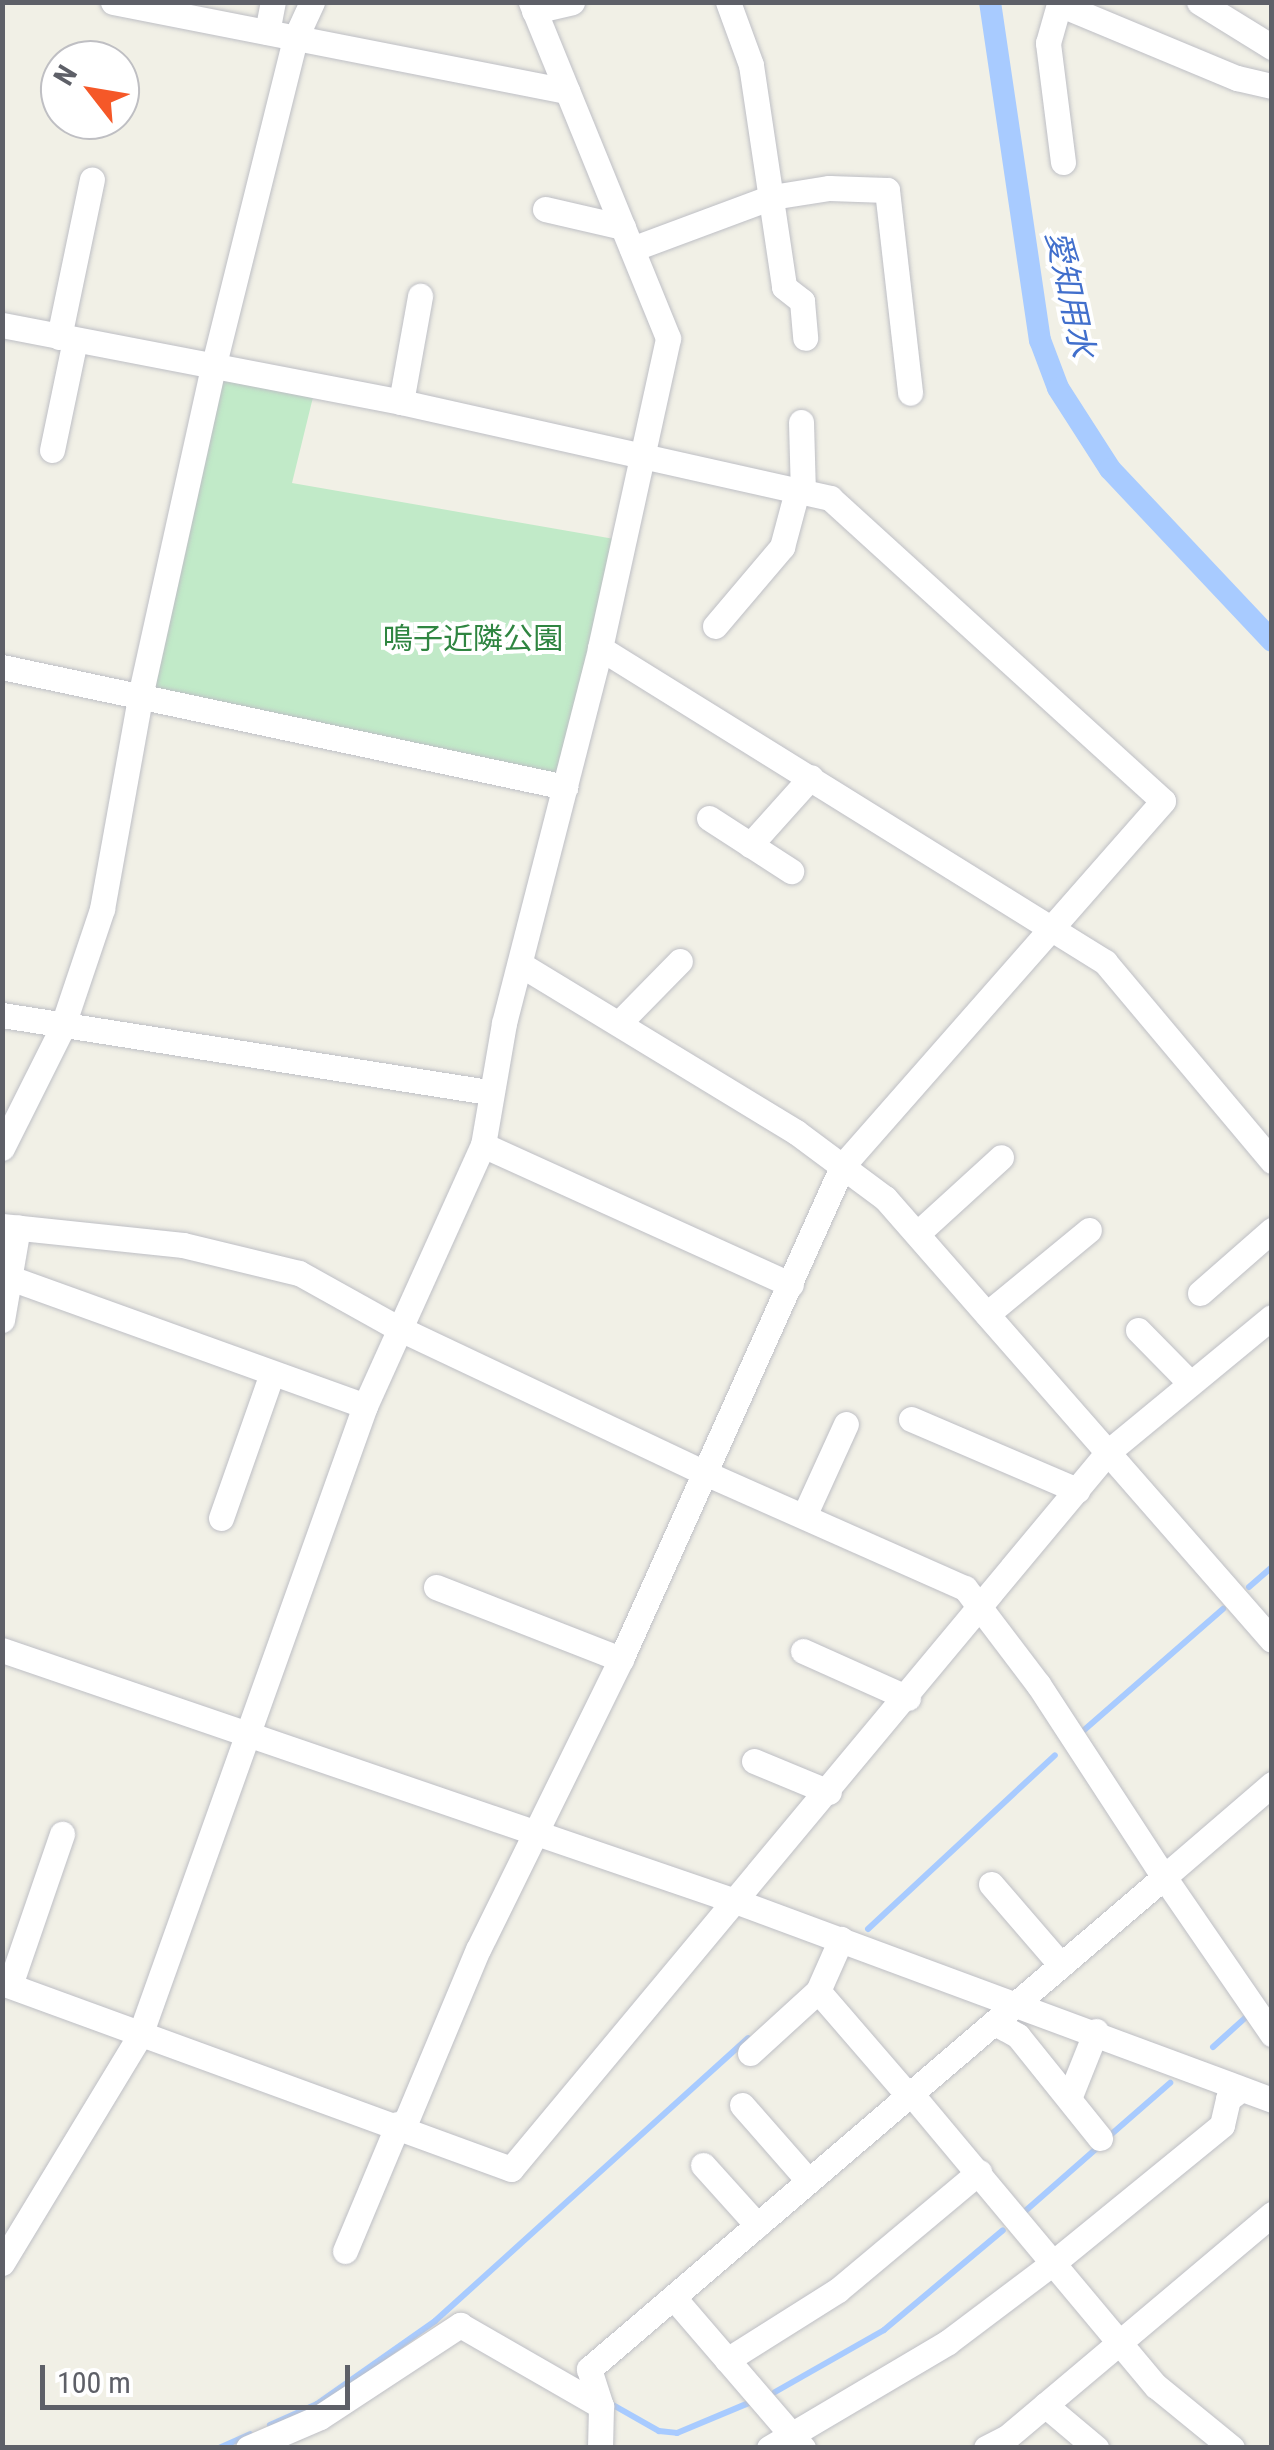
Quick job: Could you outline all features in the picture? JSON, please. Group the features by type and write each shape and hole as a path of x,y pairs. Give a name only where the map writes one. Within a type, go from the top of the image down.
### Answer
{"street":[{"path":"113,2 194,10 295,39 567,91"},
{"path":"267,32 273,2"},
{"path":"2,1148 62,1028 102,909 142,692 213,368 295,39 312,2"},
{"path":"2,2263 140,2035 251,1734 365,1406 396,1327 483,1145 490,1092 600,648 668,338 532,7 572,2"},
{"path":"728,2 751,65 784,287 802,300 805,338"},
{"path":"1199,2 1272,48"},
{"path":"1063,162 1048,43 1059,4 1237,78 1272,86"},
{"path":"52,450 92,178"},
{"path":"545,209 628,238 772,197 887,190 910,393"},
{"path":"401,402 420,296"},
{"path":"2,325 401,402 830,498 1163,801 842,1166 622,1659 539,1834 478,1949 345,2251"},
{"path":"715,626 782,548 800,492 800,422"},
{"path":"600,648 811,777 1050,932 1105,962 1272,1160"},
{"path":"2,667 142,692 565,787"},
{"path":"750,845 811,777"},
{"path":"709,818 791,872"},
{"path":"621,1021 680,960"},
{"path":"523,966 621,1021 842,1166 919,1232 1272,1640"},
{"path":"2,1015 62,1028 490,1092"},
{"path":"483,1145 790,1284"},
{"path":"919,1232 1000,1157"},
{"path":"2,1320 13,1279 10,1226 264,1261 705,1474 936,1574 983,1606 1272,2034"},
{"path":"986,1314 1089,1230"},
{"path":"1200,1293 1272,1230"},
{"path":"13,1279 271,1376 365,1406"},
{"path":"62,1834 6,1984 401,2125 511,2169 908,1698 1108,1452 1272,1317"},
{"path":"1138,1330 1190,1384"},
{"path":"221,1518 271,1376"},
{"path":"911,1420 1077,1490"},
{"path":"804,1516 846,1424"},
{"path":"436,1587 622,1659"},
{"path":"2,1650 738,1902 1096,2031 1240,2090 1270,2095"},
{"path":"803,1652 908,1698"},
{"path":"754,1761 828,1792"},
{"path":"600,2448 601,2406 589,2369 1272,1784"},
{"path":"991,1884 1062,1965"},
{"path":"750,2054 818,1991 842,1939"},
{"path":"818,1991 979,2172 1117,2343 1156,2386 1232,2448"},
{"path":"995,2023 1018,2036 1100,2138"},
{"path":"1070,2096 1096,2031"},
{"path":"769,2448 798,2441 948,2342 1053,2263 1222,2125 1228,2099 1240,2090"},
{"path":"742,2105 808,2180"},
{"path":"703,2164 758,2225"},
{"path":"727,2360 838,2290 979,2172"},
{"path":"986,2448 1045,2405 1272,2214"},
{"path":"674,2298 798,2441"},
{"path":"248,2448 320,2417 460,2325 601,2406"},
{"path":"1045,2405 1096,2448"}],"green space":[{"name":"鳴子近隣公園","path":"213,368 315,389 292,483 620,540 565,787 141,692"}],"waterway":[{"name":"愛知用水","path":"990,2 1040,340 1058,388 1110,469 1272,641"},
{"path":"1249,1587 1272,1567"},
{"path":"1083,1731 1223,1609"},
{"path":"868,1929 1055,1755"},
{"path":"1213,2047 1245,2018"},
{"path":"270,2425 317,2404 435,2321 748,2038"},
{"path":"1107,2138 1170,2083"},
{"path":"1023,2213 1098,2147"},
{"path":"775,2392 884,2330 1003,2230"},
{"path":"606,2401 659,2431 677,2433 751,2402"},
{"path":"219,2448 250,2434"}]}
